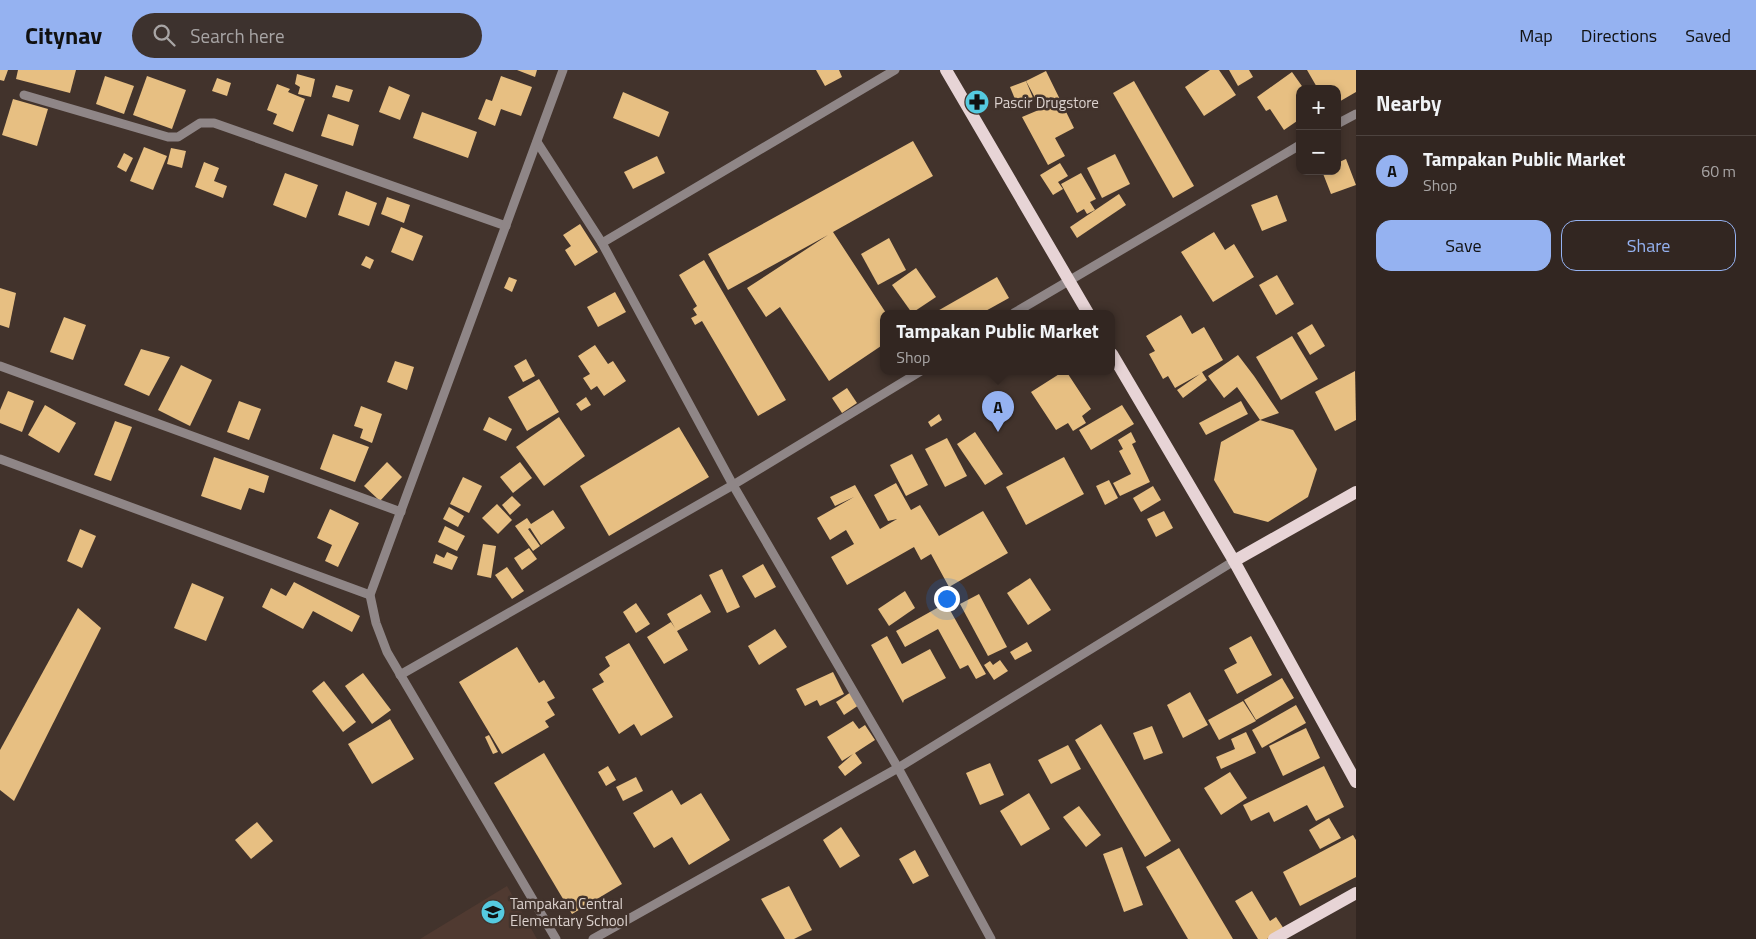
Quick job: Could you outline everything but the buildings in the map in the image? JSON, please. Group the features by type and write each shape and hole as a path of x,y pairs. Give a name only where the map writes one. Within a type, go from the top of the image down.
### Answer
{"main road":[{"path":"946,70 1086,310"},
{"path":"1115,359 1234,561 1356,782"},
{"path":"1234,561 1356,492"},
{"path":"1274,939 1356,893"}],"street":[{"path":"556,939 387,652 376,622 370,595 563,70"},
{"path":"602,243 894,70"},
{"path":"24,95 168,138 178,137 200,123 214,123 506,226"},
{"path":"1341,122 1356,114"},
{"path":"537,142 602,243 733,486 898,768 991,939"},
{"path":"1019,310 1296,147"},
{"path":"0,366 401,512"},
{"path":"400,675 733,486 913,375"},
{"path":"0,459 370,595"},
{"path":"593,939 898,768 1234,561"}],"shaded area":[{"name":"Tampakan Central Elementary School","path":"507,886 537,939 420,939"}],"place":[{"name":"Pascir Drugstore","path":"977,102"},
{"name":"Tampakan Public Market","path":"998,432"},
{"name":"Tampakan Central Elementary School","path":"493,912"}]}
